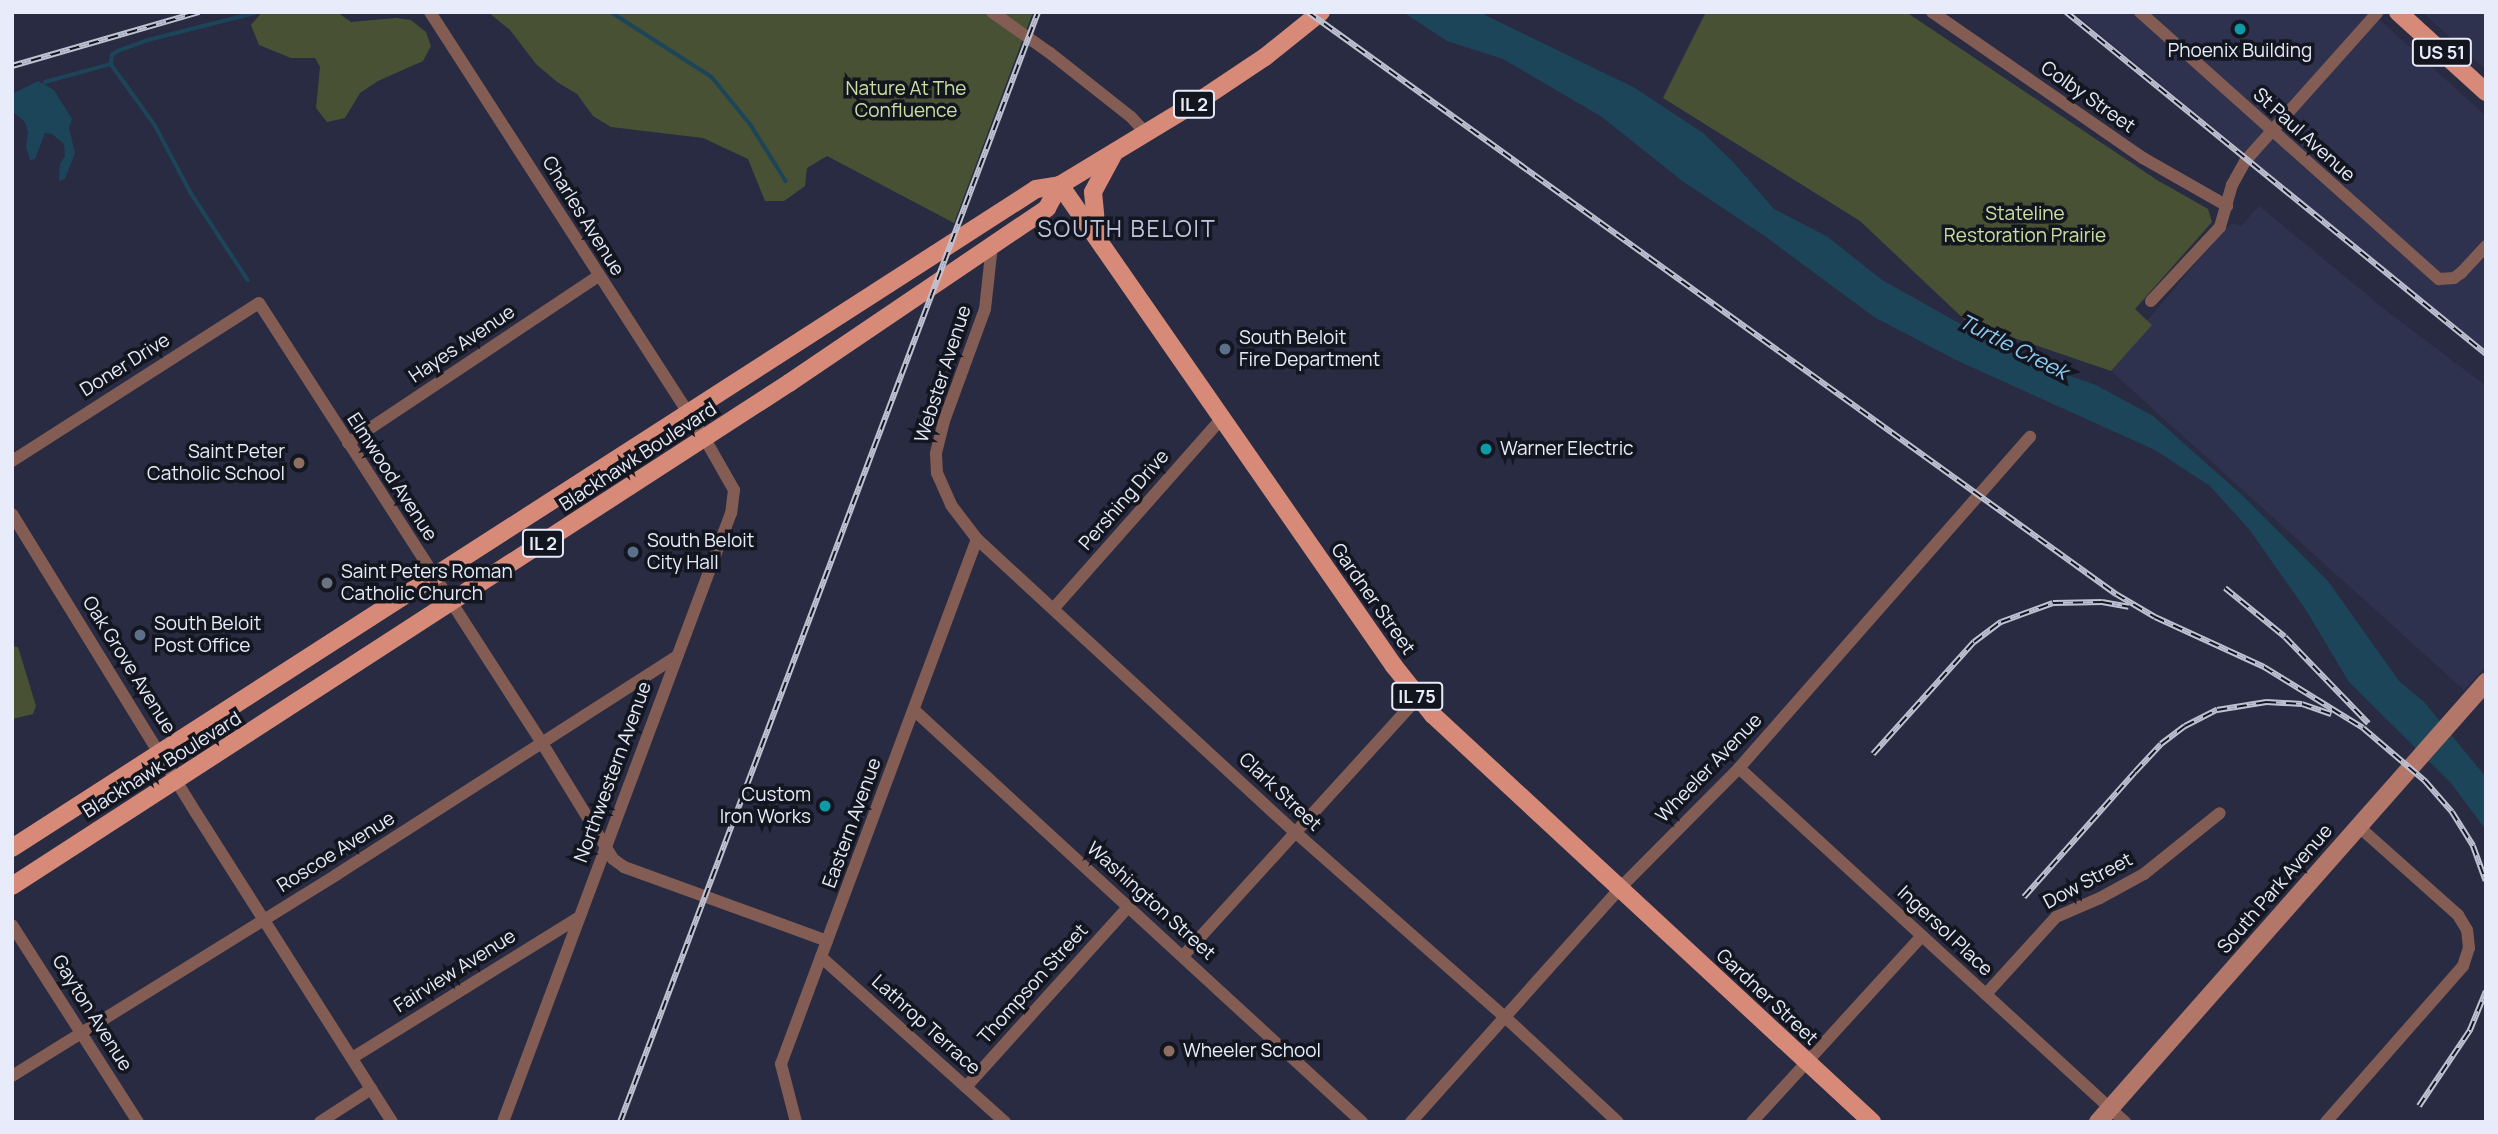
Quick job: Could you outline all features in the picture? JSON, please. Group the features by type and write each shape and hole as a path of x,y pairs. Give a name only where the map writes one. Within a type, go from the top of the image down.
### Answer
{"main road":[{"name":"Blackhawk Boulevard","path":"12,848 1036,190 1060,185 1147,134 1265,57 1321,12"},
{"name":"US 51","path":"2398,12 2486,92"},
{"path":"1098,237 1093,192 1113,154"},
{"name":"Blackhawk Boulevard","path":"12,886 705,439 1046,208 1060,185"},
{"name":"Gardner Street","path":"1060,185 1418,698 1458,740 1872,1122"}],"street":[{"name":"Charles Avenue","path":"430,12 705,439"},
{"path":"992,12 1060,61 1131,117 1147,134"},
{"name":"Colby Street","path":"1932,12 2143,158 2227,206"},
{"name":"St Paul Avenue","path":"2140,12 2439,279 2446,280 2461,273 2486,246"},
{"path":"2151,301 2214,234 2227,206 2232,185 2246,160 2378,12"},
{"name":"Webster Avenue","path":"937,473 939,436 985,309 992,245"},
{"name":"Hayes Avenue","path":"348,443 598,276"},
{"name":"Elmwood Avenue","path":"259,303 542,743 606,849"},
{"name":"Doner Drive","path":"12,461 259,303"},
{"name":"Pershing Drive","path":"1054,608 1223,418"},
{"name":"Wheeler Avenue","path":"1411,1122 1619,889 1739,768 2030,437"},
{"name":"Northwestern Avenue","path":"503,1122 733,501 729,479 705,439"},
{"name":"Clark Street","path":"937,473 950,505 977,539 1294,832 1505,1017 1618,1122"},
{"name":"Oak Grove Avenue","path":"12,514 161,752 176,781 392,1122"},
{"name":"Eastern Avenue","path":"796,1122 781,1064 977,539"},
{"name":"Roscoe Avenue","path":"12,1076 264,920 677,656"},
{"name":"South Park Avenue","path":"2104,1115 2484,683"},
{"path":"1183,956 1418,698"},
{"name":"Washington Street","path":"914,710 1362,1122"},
{"name":"Ingersol Place","path":"1739,768 1986,994 2104,1115 2125,1122"},
{"name":"Dow Street","path":"1986,994 2056,917 2100,898 2144,874 2220,813"},
{"path":"2326,1122 2469,956 2469,940 2458,915 2358,826"},
{"path":"606,849 624,867 827,941"},
{"name":"Thompson Street","path":"966,1087 1128,907"},
{"name":"Fairview Avenue","path":"352,1058 578,918"},
{"name":"Gayton Avenue","path":"12,925 138,1122"},
{"path":"1752,1122 1923,936"},
{"name":"Lathrop Terrace","path":"821,957 1005,1122"},
{"path":"320,1122 371,1089"}],"shaded area":[{"path":"1403,12 1479,12 1635,88 1703,133 1734,163 1774,209 1828,237 1882,280 2025,360 2096,385 2153,416 2242,495 2328,581 2399,681 2424,702 2486,777 2486,830 2451,783 2349,682 2306,610 2249,529 2210,486 2155,450 1958,361 1874,317 1766,237 1681,180 1602,117 1503,59 1447,41"},
{"path":"2073,12 2371,12 2486,116 2486,352"},
{"path":"2422,12 2486,12 2486,70"},
{"path":"38,81 54,90 72,119 69,128 75,153 65,179 59,181 60,164 65,156 64,144 52,134 45,133 35,159 30,160 26,147 28,132 25,122 12,111 12,94"},
{"path":"2259,206 2393,316 2486,386 2486,666 2464,690 2111,371 2151,325 2147,321 2225,229 2233,223 2241,226"}],"green space":[{"path":"262,12 337,12 351,22 396,18 411,20 426,32 431,46 423,61 378,81 360,93 345,118 327,122 316,108 320,67 315,58 291,58 259,45 251,25"},
{"name":"Nature At The Confluence","path":"488,12 1033,12 954,223 827,156 807,168 805,186 784,201 765,201 748,159 703,138 611,127 593,116 577,94 557,82 536,64 510,30"},
{"name":"Stateline Restoration Prairie","path":"1706,12 1906,12 2157,180 2208,209 2212,222 2135,309 2152,325 2111,371 1967,322 1860,221 1663,98"},
{"path":"12,646 18,647 36,706 33,714 12,719"}],"waterway":[{"path":"111,64 112,55 118,51 148,40 259,12"},
{"path":"611,12 712,77 751,125 786,181"},
{"path":"45,82 111,64 155,125 191,193 248,280"}],"railway":[{"path":"12,66 199,12"},
{"path":"620,1122 1038,12"},
{"path":"1308,12 2116,594 2155,617 2264,667 2363,728 2425,781 2452,812 2473,846 2486,881"},
{"path":"2066,12 2486,354"},
{"path":"2225,588 2285,637 2368,723"},
{"path":"1873,754 1974,642 2001,622 2053,603 2102,602 2129,607"},
{"path":"2024,897 2161,744 2185,726 2217,710 2266,702 2302,704 2331,714"},
{"path":"2419,1106 2470,1030 2486,991"}],"place":[{"name":"Phoenix Building","path":"2240,29"},
{"name":"South Beloit Fire Department","path":"1225,349"},
{"name":"Warner Electric","path":"1486,449"},
{"name":"Saint Peter Catholic School","path":"299,463"},
{"name":"South Beloit City Hall","path":"633,552"},
{"name":"Saint Peters Roman Catholic Church","path":"327,583"},
{"name":"South Beloit Post Office","path":"140,635"},
{"name":"Custom Iron Works","path":"825,806"},
{"name":"Wheeler School","path":"1169,1051"}],"district":[{"name":"SOUTH BELOIT","path":"1127,228"}],"water label":[{"name":"Turtle Creek","path":"2014,346"}]}
